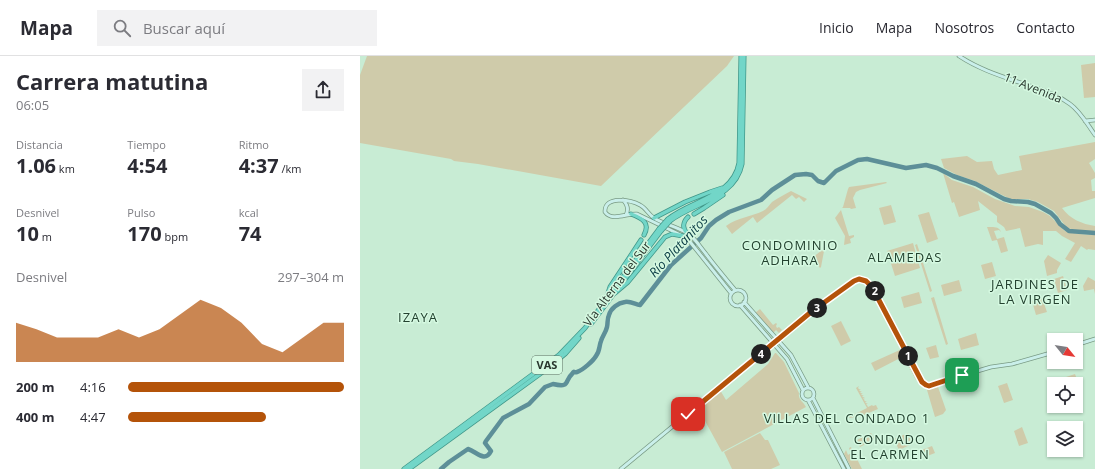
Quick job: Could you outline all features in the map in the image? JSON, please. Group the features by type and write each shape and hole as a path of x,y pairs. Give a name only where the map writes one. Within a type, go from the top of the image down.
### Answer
{"highway":[{"name":"Vía Alterna del Sur","path":"669,220 724,192 733,183 741,168 743,56"},
{"name":"Vía Alterna del Sur","path":"404,469 560,355 581,333 605,300 669,220 684,208 713,195 725,187 734,178 739,163 743,56"},
{"path":"694,214 728,191 738,178 741,168"},
{"path":"654,218 685,202 725,187"},
{"path":"631,214 641,218 645,222 646,227 644,235"},
{"path":"613,294 628,282 665,237 672,234 685,235 684,224 688,217"},
{"name":"Vía Alterna del Sur","path":"409,469 535,378 565,354 585,332 660,230"},
{"path":"605,300 610,287 641,240"}],"main road":[{"name":"11 Avenida","path":"959,56 989,71 1058,97 1073,107 1086,121 1095,135"},
{"path":"1086,121 1095,120"},
{"path":"623,200 627,207 626,215"},
{"path":"685,235 637,214 611,217 606,212 606,206 609,202 623,200 638,204 654,218 685,235 690,238 734,290 744,292 746,296 744,302 740,305"},
{"path":"699,249 731,293"},
{"path":"621,469 823,303 856,280 860,279 868,282 872,287 921,382 926,385 991,367 1012,364 1047,354"},
{"path":"734,290 731,293 731,302 735,305 740,305 787,359 803,390 802,396 808,400 844,469"},
{"path":"744,302 791,355 808,387 814,390 815,394 813,398 849,469"},
{"path":"1083,343 1095,340"},
{"path":"803,390 808,387"},
{"path":"808,400 813,398"}],"shaded area":[{"path":"367,56 734,56 727,66 601,186 454,161 451,159 360,143 360,75"},
{"path":"1095,63 1095,97 1084,98 1081,65"},
{"path":"1095,142 1095,159 1089,163 1095,173 1095,178 1091,180 1092,191 1095,191 1095,198 1062,208 1065,212 1077,220 1085,224 1095,226 1095,232 1067,228 1054,211 1038,202 1028,199 1010,199 975,181 957,175 944,168 941,159 967,156 977,162 992,161 994,169 998,175 1022,170 1019,156"},
{"path":"943,173 952,180 973,187 995,199 1015,206 1029,207 1043,212 1050,216 1065,231 1095,235 1095,250 1087,250 1081,246 1071,262 1065,259 1075,243 1056,231 1043,231 1043,245 1038,244 1025,247 1020,228 1006,231 1004,227 997,222 997,216 978,201 980,210 959,217 954,202 952,203"},
{"path":"887,183 856,192 853,198 856,208 842,208 849,187"},
{"path":"791,191 807,199 804,202 799,197 796,199 792,195 757,223 753,217 732,234 726,226 735,221 763,211 772,202"},
{"name":"ALAMEDAS","path":"891,205 896,222 884,225 879,208"},
{"path":"841,210 849,236 854,235 854,237 850,239 851,243 844,245 845,236 835,218"},
{"name":"ALAMEDAS","path":"929,212 938,239 927,243 918,215"},
{"path":"987,227 996,227 1000,230 1001,232 999,230 994,231 997,239 1004,237 1008,251 1001,253 997,240 992,241"},
{"name":"ALAMEDAS","path":"913,243 920,268 895,276 887,251"},
{"path":"917,244 932,291 930,292 915,245"},
{"path":"822,250 824,251 820,268 812,258"},
{"path":"1048,255 1061,263 1057,273 1047,276 1044,261"},
{"path":"992,262 996,276 985,279 981,265"},
{"path":"1063,276 1067,290 1058,293 1054,279"},
{"path":"1088,277 1095,281 1095,294 1094,289 1084,291 1083,286"},
{"name":"ALAMEDAS","path":"959,280 962,291 944,296 941,285"},
{"name":"ALAMEDAS","path":"919,292 922,303 904,308 901,297"},
{"path":"934,297 948,344 946,345 931,298"},
{"path":"1042,298 1047,312 1036,315 1032,301"},
{"path":"760,309 773,325 776,323 777,328 779,327 782,330 779,333 776,330 773,333 755,313"},
{"path":"841,321 851,341 841,346 831,326"},
{"path":"976,333 979,345 961,350 958,339"},
{"path":"936,345 939,357 930,359 926,348"},
{"path":"902,349 918,379 915,380 914,375 912,374 913,373 911,372 912,371 909,370 911,369 908,368 910,367 907,366 909,365 906,364 908,363 905,362 907,361 904,360 906,359 904,356 875,371 871,363"},
{"path":"775,353 784,362 799,393 800,399 806,407 722,452 698,408 720,390 726,400 768,364"},
{"path":"1075,374 1076,377 1066,377"},
{"path":"1007,383 1013,400 1004,403 998,386"},
{"name":"VILLAS DEL CONDADO 1","path":"859,386 858,388 861,389 859,390 862,391 860,392 863,393 861,394 864,395 862,396 865,397 863,398 867,401 865,402 868,403 866,404 868,407 876,405 878,409 864,415 850,418 849,417 867,408 856,388"},
{"path":"938,387 946,410 943,414 935,417 927,390"},
{"path":"1022,427 1028,443 1019,446 1014,431"},
{"path":"760,433 765,440 768,440 780,465 771,469 732,469 724,452"},
{"name":"CONDADO EL CARMEN","path":"871,433 875,439 860,447 857,440"},
{"name":"CONDADO EL CARMEN","path":"908,433 912,444 899,450 894,439"},
{"name":"CONDADO EL CARMEN","path":"932,446 935,453 922,458 919,451"},
{"name":"CONDADO EL CARMEN","path":"851,447 862,469 852,469 844,454 846,450 848,455 851,453 849,448"}],"waterway":[{"name":"Río Platanitos","path":"441,469 468,449 481,456 486,456 489,454 491,451 485,443 503,418 529,404 545,387 553,384 565,384 573,372 577,372 582,369 595,358 606,329 608,316 613,308 625,302 640,305 671,265 701,238 709,226 716,220 729,212 761,200 772,190 795,175 812,175 818,181 824,183 836,171 858,160 867,159 906,168 926,165 976,184 1004,199 1035,204 1051,213 1060,224 1069,231 1095,233"}],"district":[{"name":"CONDOMINIO ADHARA","path":"790,252"},
{"name":"ALAMEDAS","path":"905,257"},
{"name":"JARDINES DE LA VIRGEN","path":"1035,292"},
{"name":"IZAYA","path":"418,317"},
{"name":"VILLAS DEL CONDADO 1","path":"847,418"},
{"name":"CONDADO EL CARMEN","path":"890,446"}],"route":[{"path":"688,414 811,312 859,279 870,283 922,382 929,386 962,375"}]}
